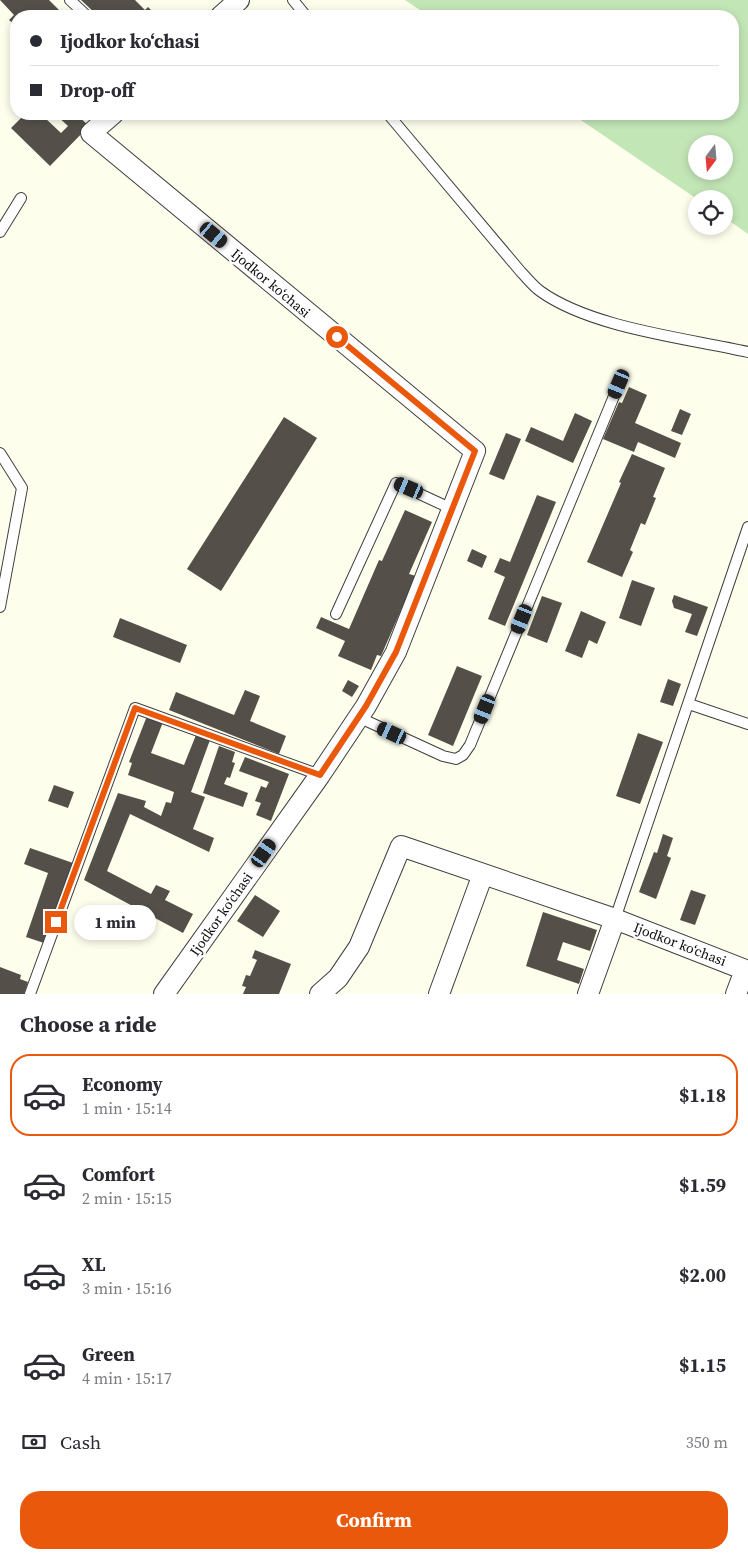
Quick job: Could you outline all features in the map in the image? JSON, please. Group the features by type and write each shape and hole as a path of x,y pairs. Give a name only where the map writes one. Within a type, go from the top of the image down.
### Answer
{"street":[{"path":"227,10 238,0"},
{"name":"Ijodkor koʻchasi","path":"106,120 91,134 475,451 396,652 358,717 320,775 164,994"},
{"name":"Ijodkor koʻchasi","path":"320,994 338,978 359,947 401,846 615,919 747,970 736,994"},
{"path":"439,994 483,874"},
{"name":"Ijodkor koʻchasi","path":"588,994 615,919"}],"lane":[{"path":"70,0 81,10"},
{"path":"293,0 301,10"},
{"path":"393,120 521,272 539,290 567,305 598,318 629,327 748,352"},
{"path":"0,232 21,198"},
{"path":"358,717 443,756 456,759 463,755 470,745 619,384"},
{"path":"0,453 22,488 0,607"},
{"path":"336,614 396,483 452,509"},
{"path":"615,919 748,527"},
{"path":"689,704 748,724"},
{"path":"30,994 135,708 320,775"}],"green space":[{"path":"405,0 748,0 748,234 733,223 733,190 688,190 688,193 581,120 739,120 739,10 420,10"}],"building":[{"path":"0,0 49,0 59,10 10,10"},
{"path":"81,0 135,0 145,10 92,10"},
{"path":"19,120 47,120 61,133 68,126 62,120 82,120 89,126 50,166 11,128"},
{"path":"629,387 647,395 635,423 681,443 675,458 638,442 634,452 603,439 619,402 622,403"},
{"path":"680,409 691,414 682,435 671,431"},
{"path":"575,413 592,421 573,463 525,441 531,427 563,441"},
{"path":"284,417 317,438 221,591 187,569"},
{"path":"506,433 521,439 504,480 489,474"},
{"path":"632,454 665,468 653,497 656,498 645,525 641,523 630,550 633,552 622,577 587,562"},
{"path":"537,495 556,502 505,626 488,619 505,577 494,572 500,558 510,562"},
{"path":"405,510 432,522 409,574 416,576 381,656 377,655 371,670 338,656 345,641 316,628 321,617 349,629 379,560 382,561"},
{"path":"472,549 487,556 482,568 467,561"},
{"path":"632,580 655,588 641,626 619,618"},
{"path":"674,595 708,607 697,636 685,632 692,614 674,608 672,601"},
{"path":"542,596 562,603 547,643 527,635"},
{"path":"581,611 606,622 597,644 589,640 582,658 565,651"},
{"path":"120,618 187,645 180,663 113,637"},
{"path":"457,666 482,676 453,746 428,735"},
{"path":"668,679 681,684 673,706 660,702"},
{"path":"348,680 359,686 352,697 342,691"},
{"path":"245,690 260,696 250,721 286,736 279,754 169,710 176,692 234,715"},
{"path":"147,716 163,722 151,753 184,765 196,735 210,740 191,792 205,797 193,829 214,838 209,852 130,814 107,871 151,894 156,885 170,891 165,900 193,914 183,933 84,880 118,793 146,801 144,807 161,816 166,802 171,803 174,792 128,775 132,763 129,762"},
{"path":"638,733 663,742 640,804 616,796"},
{"path":"219,746 235,752 232,762 235,763 230,778 227,777 224,784 248,793 243,807 203,793"},
{"path":"245,757 289,774 271,821 256,815 261,803 255,801 261,786 266,788 269,782 239,771"},
{"path":"54,785 74,792 68,808 48,801"},
{"path":"663,834 673,838 667,856 671,858 656,899 639,892 654,852 657,853"},
{"path":"30,848 73,863 44,943 26,937 48,873 24,864"},
{"path":"691,890 706,895 695,925 680,920"},
{"path":"255,895 280,911 263,937 237,921"},
{"path":"543,912 597,930 590,951 563,942 557,960 584,969 579,984 526,966"},
{"path":"255,950 291,964 279,994 243,994 246,987 242,986 246,975 250,976 257,960 252,958"},
{"path":"0,967 21,975 20,979 28,982 24,994 0,994"}],"route":[{"path":"56,922 135,708 320,775 366,706 396,652 475,451 337,337"}]}
